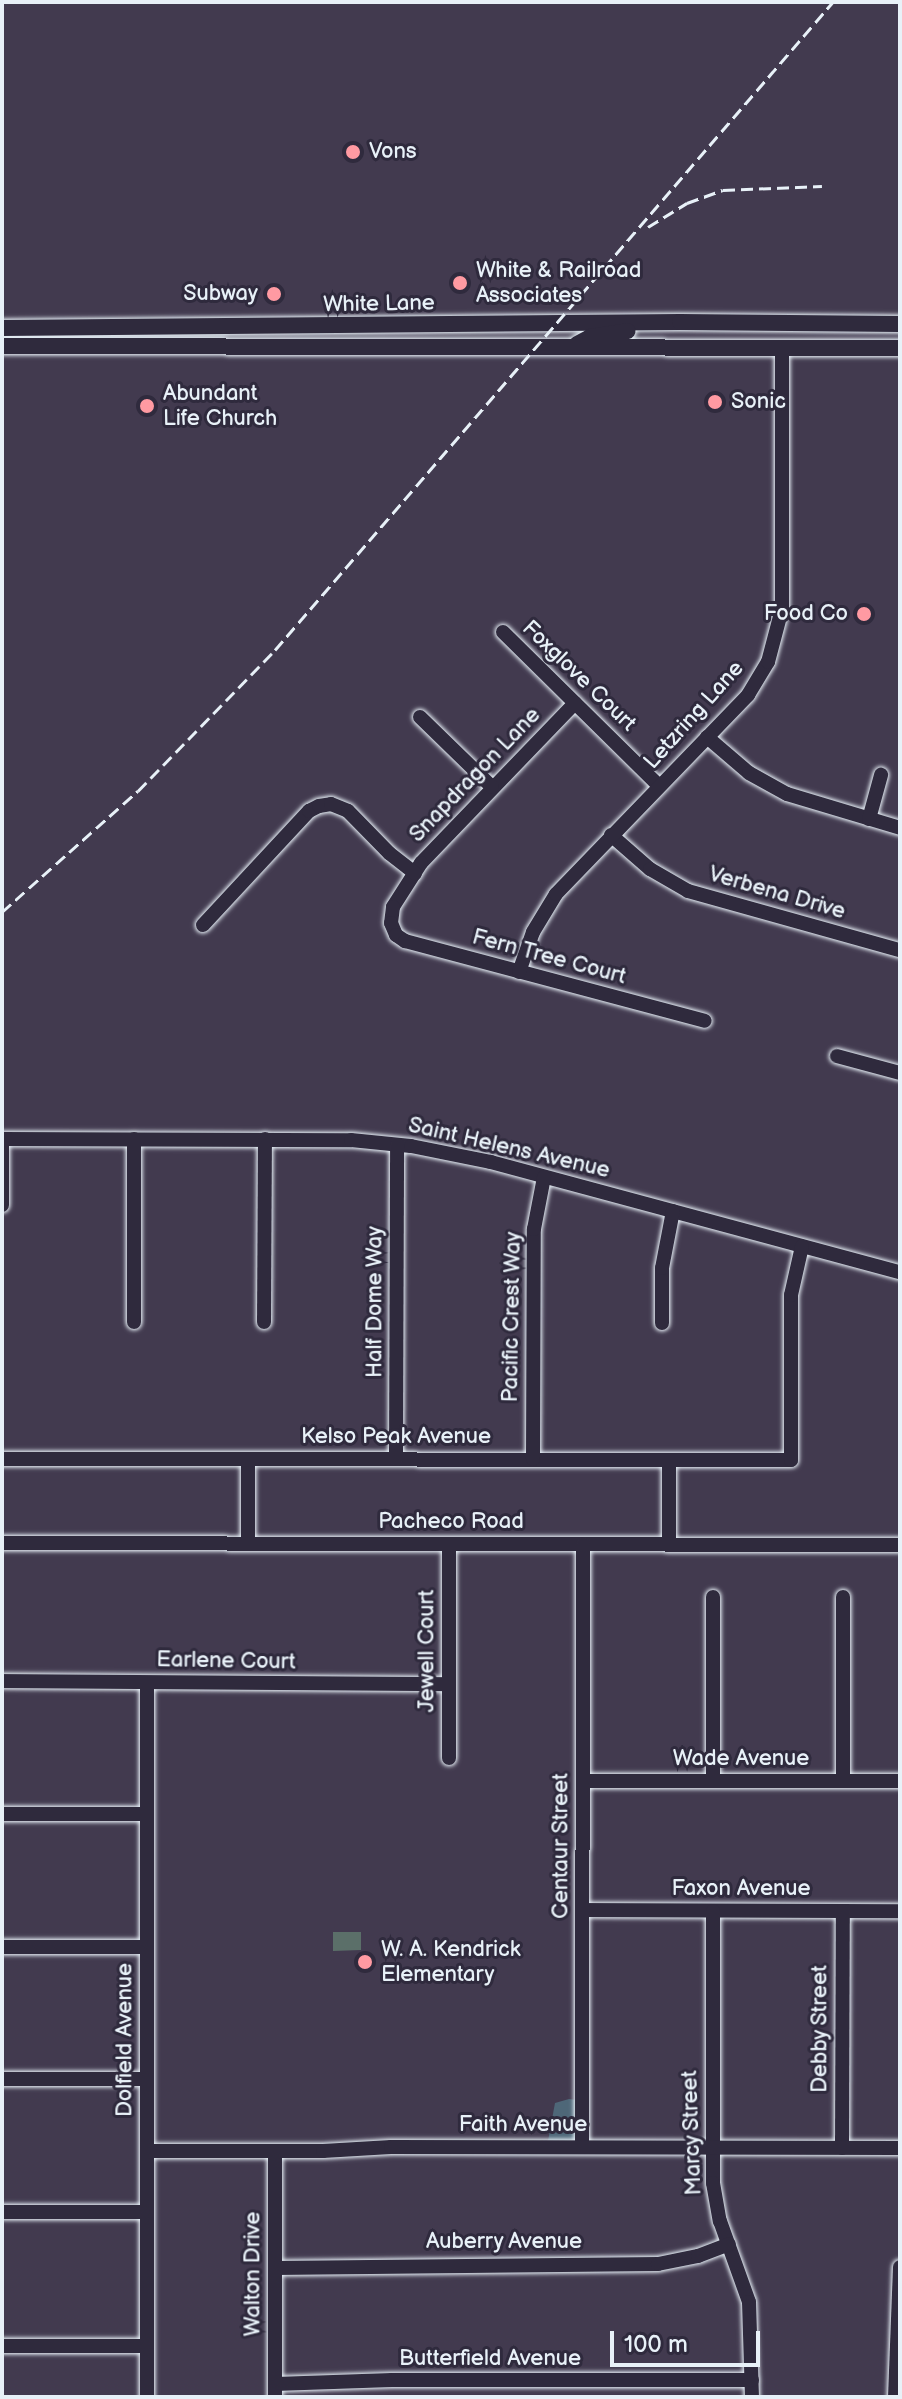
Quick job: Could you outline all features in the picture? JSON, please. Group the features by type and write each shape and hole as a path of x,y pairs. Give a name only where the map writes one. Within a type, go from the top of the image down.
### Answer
{"main road":[{"name":"White Lane","path":"2,328 680,322 900,324"},
{"path":"573,347 590,337 680,322"},
{"path":"681,348 761,338 786,323"},
{"path":"782,347 790,340 860,323"},
{"path":"445,347 461,337 510,325"},
{"path":"863,348 900,340"},
{"name":"White Lane","path":"2,346 900,348"}],"street":[{"name":"Letzring Lane","path":"519,972 544,912 569,878 758,681 780,627 782,347"},
{"name":"Foxglove Court","path":"503,632 659,786"},
{"name":"Snapdragon Lane","path":"391,923 393,907 436,845 575,703"},
{"path":"420,717 492,787"},
{"path":"707,737 765,784 809,803 900,828"},
{"path":"869,819 881,775"},
{"path":"203,925 309,811 331,804 348,811 389,853 415,873"},
{"name":"Verbena Drive","path":"611,835 650,869 688,891 900,950"},
{"name":"Fern Tree Court","path":"391,923 396,935 405,941 705,1021"},
{"path":"837,1056 900,1073"},
{"path":"2,1139 2,1205"},
{"name":"Saint Helens Avenue","path":"2,1139 265,1139 397,1145 446,1152 900,1272"},
{"path":"134,1139 134,1322"},
{"path":"264,1322 265,1139"},
{"name":"Half Dome Way","path":"396,1459 397,1145"},
{"name":"Pacific Crest Way","path":"533,1459 534,1229 544,1177"},
{"path":"662,1323 663,1257 673,1211"},
{"name":"Kelso Peak Avenue","path":"2,1459 791,1460 791,1295 802,1246"},
{"path":"248,1459 248,1544"},
{"path":"669,1460 669,1544"},
{"name":"Pacheco Road","path":"2,1543 900,1545"},
{"name":"Jewell Court","path":"449,1544 449,1758"},
{"name":"Centaur Street","path":"582,2147 583,1544"},
{"path":"713,1597 713,1781"},
{"path":"843,1597 843,1781"},
{"name":"Earlene Court","path":"2,1681 449,1684"},
{"name":"Dolfield Avenue","path":"147,1683 147,2397"},
{"name":"Wade Avenue","path":"583,1781 900,1781"},
{"path":"2,1814 147,1814"},
{"name":"Faxon Avenue","path":"582,1910 900,1911"},
{"name":"Marcy Street","path":"713,1911 712,2147 715,2203 749,2302 752,2397"},
{"name":"Debby Street","path":"842,2148 843,1911"},
{"path":"2,1947 147,1947"},
{"path":"2,2079 147,2079"},
{"name":"Faith Avenue","path":"147,2151 900,2148"},
{"name":"Walton Drive","path":"275,2151 275,2391"},
{"path":"2,2212 147,2212"},
{"name":"Auberry Avenue","path":"275,2268 658,2264 689,2258 729,2244"},
{"path":"895,2397 900,2267"},
{"path":"2,2346 147,2346"},
{"name":"Butterfield Avenue","path":"275,2391 392,2380 752,2380"}],"green space":[{"path":"333,1932 361,1932 361,1950 333,1951"}],"water":[{"path":"577,2100 579,2143 548,2141 555,2103"}],"railway":[{"path":"2,912 138,791 275,650 833,2"},
{"path":"648,227 687,203 723,190 822,186"}],"place":[{"name":"Vons","path":"353,152"},
{"name":"White & Railroad Associates","path":"460,283"},
{"name":"Subway","path":"274,294"},
{"name":"Sonic","path":"715,402"},
{"name":"Abundant Life Church","path":"147,406"},
{"name":"Food Co","path":"864,614"},
{"name":"W. A. Kendrick Elementary","path":"365,1962"}]}
